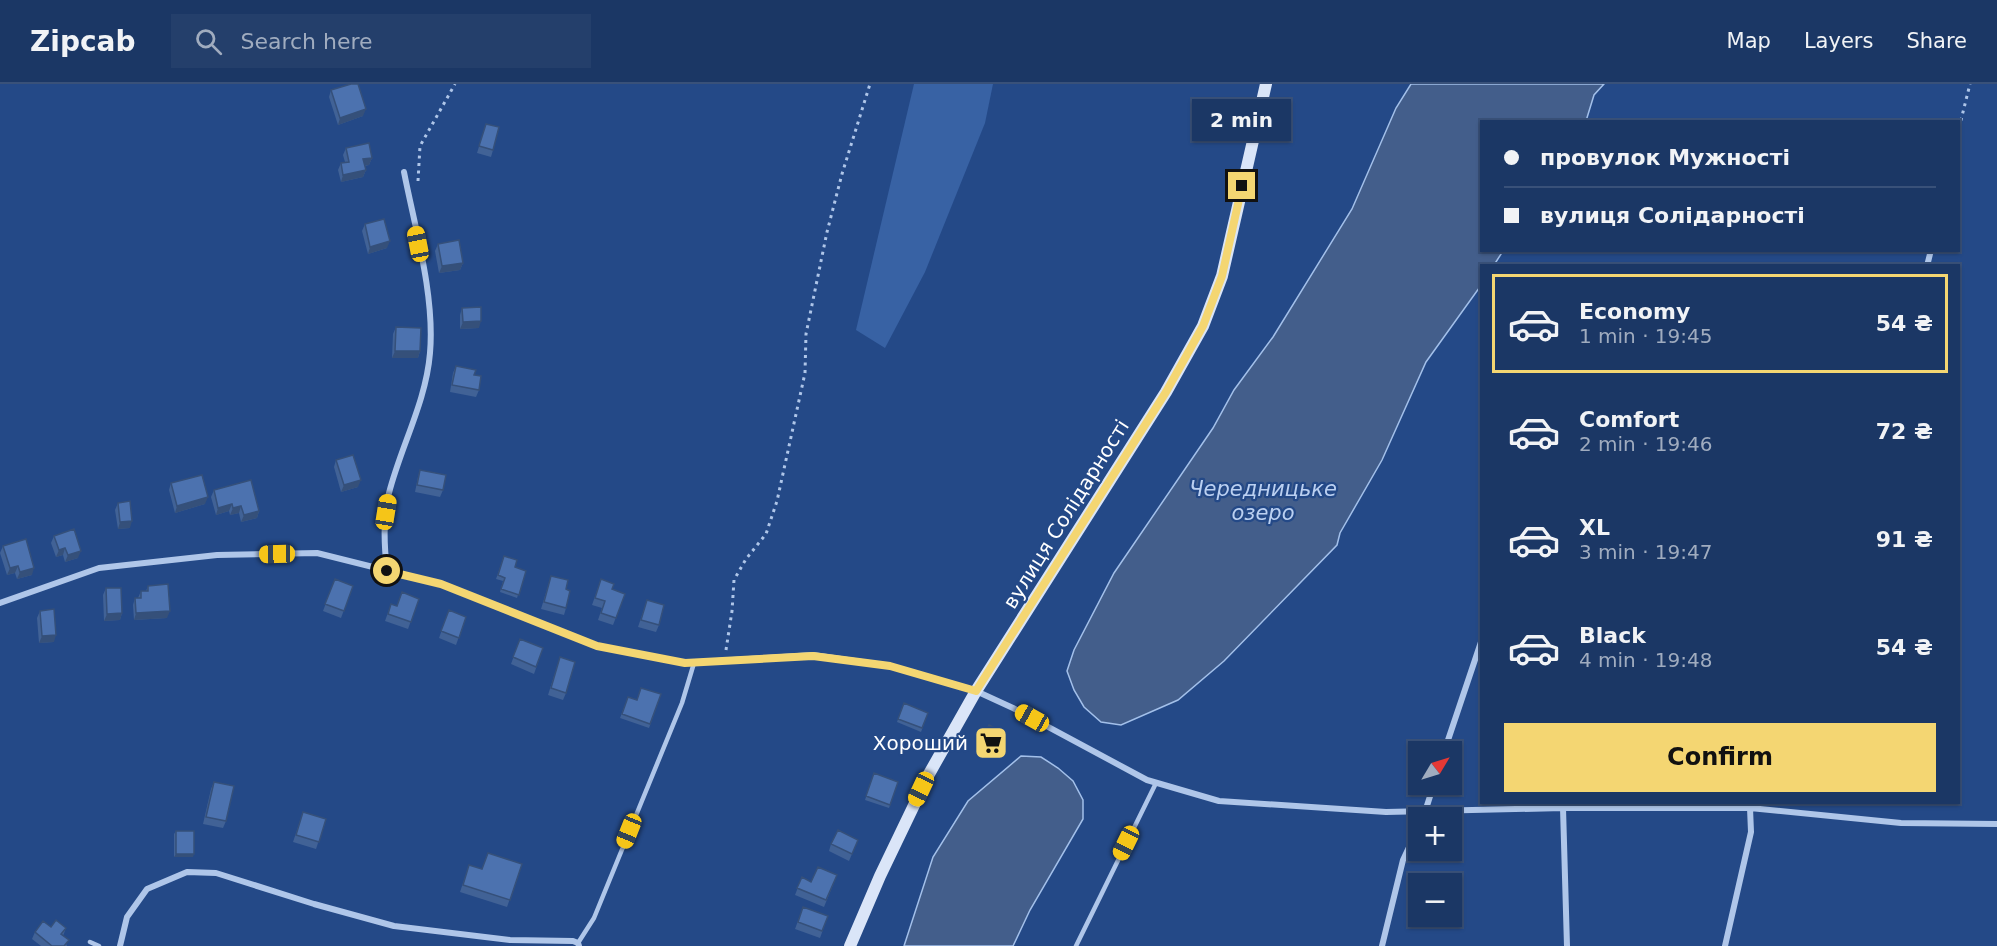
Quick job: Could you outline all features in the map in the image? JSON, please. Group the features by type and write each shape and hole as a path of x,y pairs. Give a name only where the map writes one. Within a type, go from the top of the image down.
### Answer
{"main road":[{"name":"вулиця Солідарності","path":"850,946 880,876 929,774 976,691 1166,392 1203,326 1222,276 1266,84"}],"street":[{"path":"387,571 383,531 389,493 419,408 430,354 429,304 404,172"},
{"path":"0,603 99,568 217,555 317,553 441,584 597,646 685,663 813,656 890,666 976,691 1013,708 1146,780 1218,801 1408,813"},
{"path":"1448,741 1480,645"},
{"path":"1784,810 1786,804"},
{"path":"1462,812 1563,808 1750,808 1901,823 1997,824"},
{"path":"1563,808 1567,946"},
{"path":"1725,946 1751,832 1750,808"},
{"path":"1382,946 1403,860 1408,849"},
{"path":"120,946 127,917 147,889 187,872 216,873 394,926 510,940 578,944"}],"lane":[{"path":"578,944 594,918 682,704 694,663"},
{"path":"1076,946 1156,783"},
{"path":"90,942 99,946"}],"path":[{"path":"417,190 420,146 455,84"},
{"path":"724,661 732,611 734,580 746,559 766,534 777,501 805,373 806,334 827,232 870,84"},
{"path":"1960,124 1970,84"}],"shaded area":[{"path":"914,84 993,84 985,123 925,272 885,348 856,330"}],"water":[{"name":"Чередницьке озеро","path":"1411,84 1604,84 1594,95 1586,120 1480,120 1480,252 1502,252 1495,264 1480,264 1480,287 1426,362 1382,460 1340,533 1337,545 1224,661 1178,700 1121,725 1101,722 1084,707 1074,690 1067,671 1074,650 1114,573 1213,428 1234,390 1273,337 1352,209 1396,108"},
{"path":"1021,756 1041,757 1073,781 1083,800 1083,819 1030,910 1013,946 904,946 933,857 968,801"}],"building":[{"path":"358,84 366,109 340,118 331,90"},
{"path":"486,124 499,127 493,150 479,146"},
{"path":"369,143 372,158 363,159 366,170 343,175 341,163 349,162 346,148"},
{"path":"384,219 390,241 370,247 365,224"},
{"path":"459,240 463,263 442,266 438,244"},
{"path":"481,307 481,321 463,322 462,308"},
{"path":"396,327 421,328 420,351 395,351"},
{"path":"456,366 476,370 474,375 481,376 479,390 452,385"},
{"path":"353,455 361,480 344,485 336,460"},
{"path":"420,470 446,475 443,490 417,485"},
{"path":"202,475 208,497 177,506 171,483"},
{"path":"251,480 259,511 244,515 241,506 233,508 232,504 218,508 214,490"},
{"path":"130,501 132,521 120,522 118,503"},
{"path":"74,529 81,551 68,555 65,548 59,550 54,536"},
{"path":"26,539 34,568 20,572 18,566 10,568 3,546"},
{"path":"504,556 517,560 515,567 526,571 519,595 501,589 505,578 498,575"},
{"path":"551,576 568,580 566,589 570,591 566,608 544,602"},
{"path":"335,579 353,586 344,611 325,604"},
{"path":"601,579 614,584 612,589 625,594 616,618 601,613 605,601 595,598"},
{"path":"168,584 170,611 136,613 135,598 141,598 141,591 148,591 148,586"},
{"path":"106,588 121,588 122,613 107,614"},
{"path":"402,592 419,599 411,622 388,614 391,604 397,606"},
{"path":"647,600 664,605 659,625 641,620"},
{"path":"54,609 56,635 42,636 40,611"},
{"path":"449,610 466,617 459,638 441,631"},
{"path":"520,639 543,648 536,667 513,657"},
{"path":"560,657 575,662 566,693 551,688"},
{"path":"641,688 661,694 650,724 622,714 628,697 637,700"},
{"path":"904,703 928,713 922,728 898,719"},
{"path":"989,725 1004,733 998,746 982,738"},
{"path":"874,773 898,782 890,805 866,796"},
{"path":"214,782 234,786 226,821 206,817"},
{"path":"303,812 326,819 319,842 296,835"},
{"path":"838,830 858,840 852,854 831,844"},
{"path":"176,831 194,831 194,854 176,854"},
{"path":"488,853 522,864 510,900 463,885 469,865 482,869"},
{"path":"818,867 837,875 826,900 797,888 802,877 811,882"},
{"path":"803,907 828,916 822,931 798,922"},
{"path":"56,920 66,928 61,934 69,940 64,946 52,946 35,932 43,921 51,927"}],"place":[{"name":"Хороший","path":"991,743"}],"route":[{"path":"387,571 441,584 597,646 685,663 813,656 890,666 976,691 1166,392 1203,326 1222,276 1242,186"}]}
